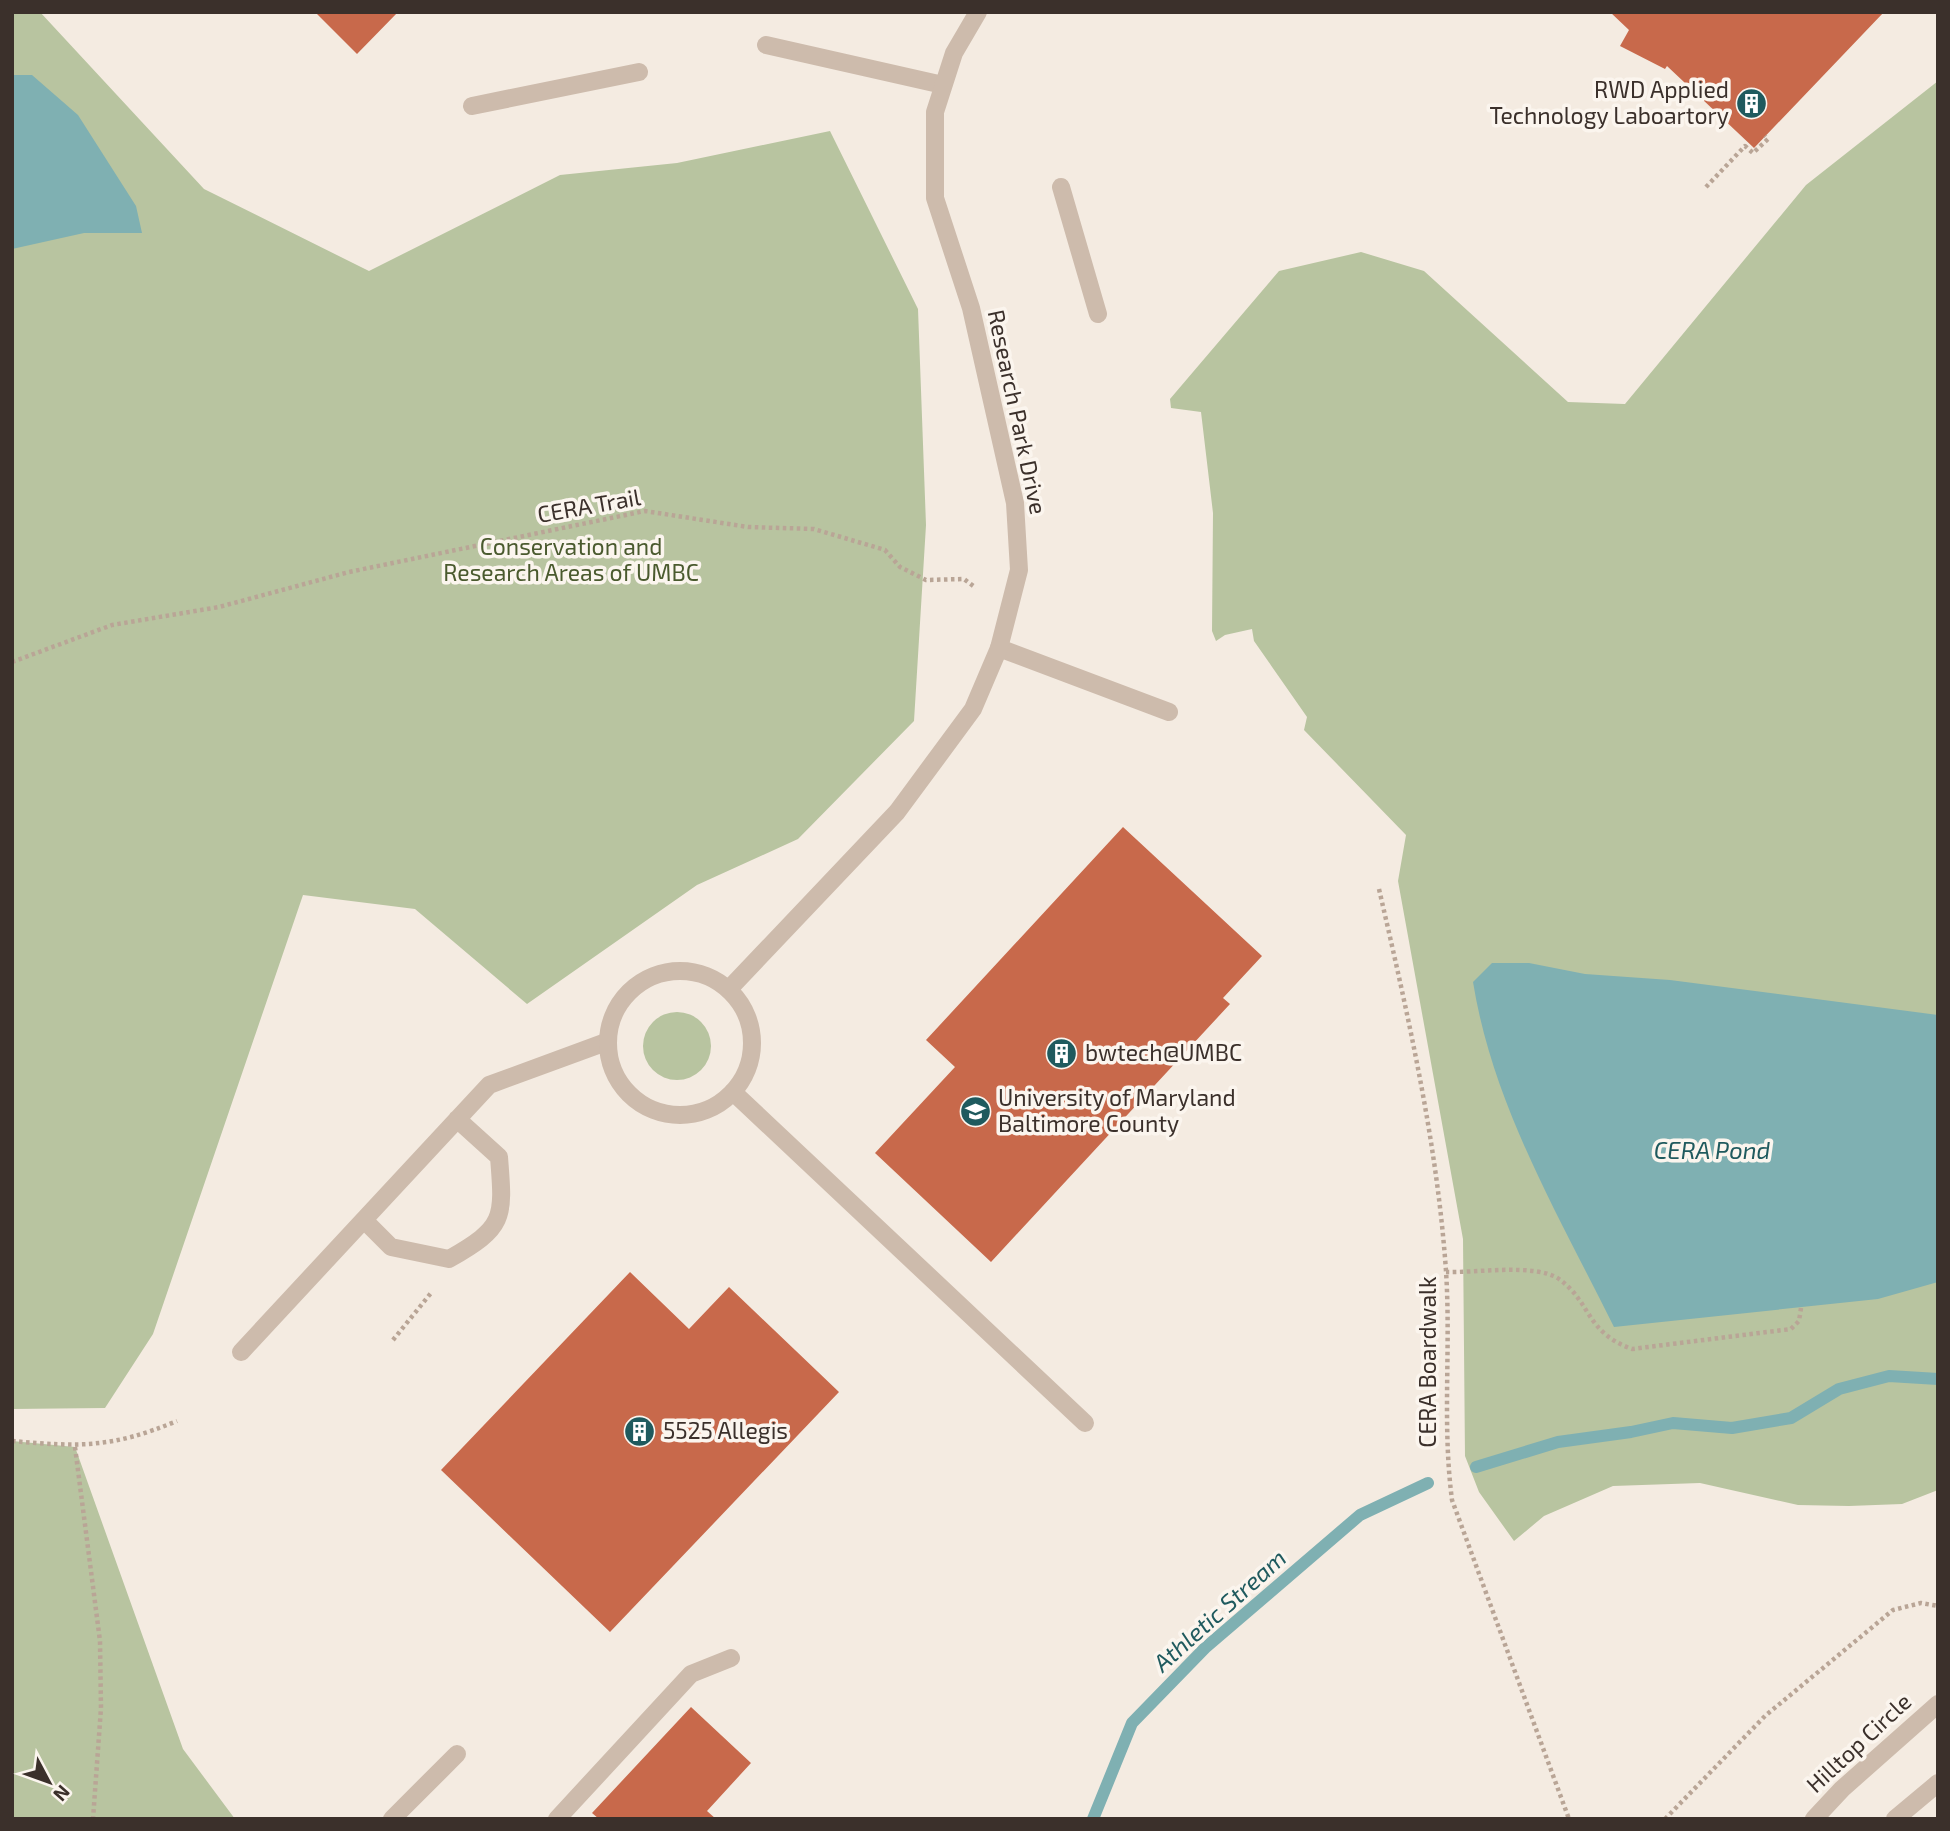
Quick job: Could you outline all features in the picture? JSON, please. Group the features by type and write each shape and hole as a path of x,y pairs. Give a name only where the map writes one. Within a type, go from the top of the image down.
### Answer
{"street":[{"name":"Research Park Drive","path":"729,989 897,812 973,709 999,648 1019,570 1015,503 971,308 935,198 935,112 954,53 978,12"},
{"path":"766,45 943,85"},
{"path":"472,106 639,72"},
{"path":"1061,187 1098,314"},
{"path":"999,648 1169,712"},
{"path":"667,971 700,973 729,989 743,1007 751,1028 752,1051 746,1073 733,1092 710,1110 681,1116 653,1111 628,1096 611,1071 606,1042 615,1010 636,984 667,971"},
{"path":"241,1352 489,1084 606,1042"},
{"path":"733,1092 1086,1423"},
{"path":"364,1220 391,1247 449,1259 485,1238 503,1206 499,1157 457,1119"},
{"path":"557,1819 691,1674 731,1658"},
{"name":"Hilltop Circle","path":"1814,1819 1842,1789 1938,1704"},
{"path":"392,1819 457,1754"},
{"path":"1895,1819 1938,1783"}],"path":[{"path":"1706,187 1745,146 1754,153 1768,139 1765,136"},
{"name":"CERA Trail","path":"12,662 112,625 219,607 349,572 645,510 748,527 814,529 884,550 900,567 926,580 964,579 976,588"},
{"name":"CERA Boardwalk","path":"1378,889 1408,1013 1433,1155 1446,1272 1446,1456 1452,1500 1569,1819"},
{"path":"1446,1272 1530,1270 1558,1278 1581,1303 1599,1331 1611,1342 1632,1349 1791,1329 1799,1321 1801,1308"},
{"path":"393,1340 431,1293"},
{"path":"12,1441 75,1447 134,1439 177,1421"},
{"path":"75,1447 100,1641 101,1708 93,1819"},
{"path":"1665,1819 1765,1716 1893,1610 1921,1603 1938,1606"}],"green space":[{"name":"Conservation and Research Areas of UMBC","path":"12,12 40,12 204,189 369,271 560,175 677,163 830,131 918,309 926,525 914,721 798,839 697,885 527,1004 415,909 303,895 153,1334 105,1408 12,1409"},
{"path":"1938,81 1938,1490 1902,1504 1849,1506 1798,1505 1700,1483 1613,1486 1544,1516 1514,1541 1479,1492 1465,1456 1463,1239 1398,881 1406,835 1304,730 1307,717 1254,641 1252,629 1225,635 1216,641 1212,631 1213,513 1201,412 1171,408 1170,399 1279,271 1361,252 1424,271 1568,402 1625,404 1806,185"},
{"path":"670,1012 684,1012 696,1017 706,1027 711,1046 706,1065 696,1075 684,1080 670,1080 658,1075 648,1065 643,1053 643,1039 648,1027 658,1017"},
{"path":"12,1441 75,1447 183,1749 235,1819 12,1819"}],"water":[{"path":"12,75 32,75 78,115 136,206 142,233 84,233 12,249"},
{"name":"CERA Pond","path":"1492,963 1529,963 1585,974 1670,980 1938,1015 1938,1282 1878,1299 1614,1327 1530,1159 1496,1073 1473,982"}],"building":[{"path":"315,12 398,12 357,54"},
{"name":"RWD Applied Technology Laboartory","path":"1610,12 1884,12 1754,148 1667,66 1665,69 1620,46 1629,30"},
{"name":"bwtech@UMBC","path":"1123,827 1262,956 1223,998 1230,1004 991,1262 875,1153 955,1067 926,1040"},
{"name":"5525 Allegis","path":"630,1272 689,1329 729,1287 839,1392 610,1632 441,1470"},
{"path":"691,1707 751,1763 707,1811 716,1819 599,1819 592,1813"}],"waterway":[{"path":"1476,1467 1558,1442 1673,1423 1732,1428 1791,1418 1839,1389 1889,1376 1938,1379"},
{"name":"Athletic Stream","path":"1093,1819 1132,1723 1205,1648 1360,1515 1428,1483"}],"place":[{"name":"RWD Applied Technology Laboartory","path":"1752,103"},
{"name":"bwtech@UMBC","path":"1062,1053"},
{"name":"University of Maryland Baltimore County","path":"975,1111"},
{"name":"5525 Allegis","path":"640,1431"}]}
